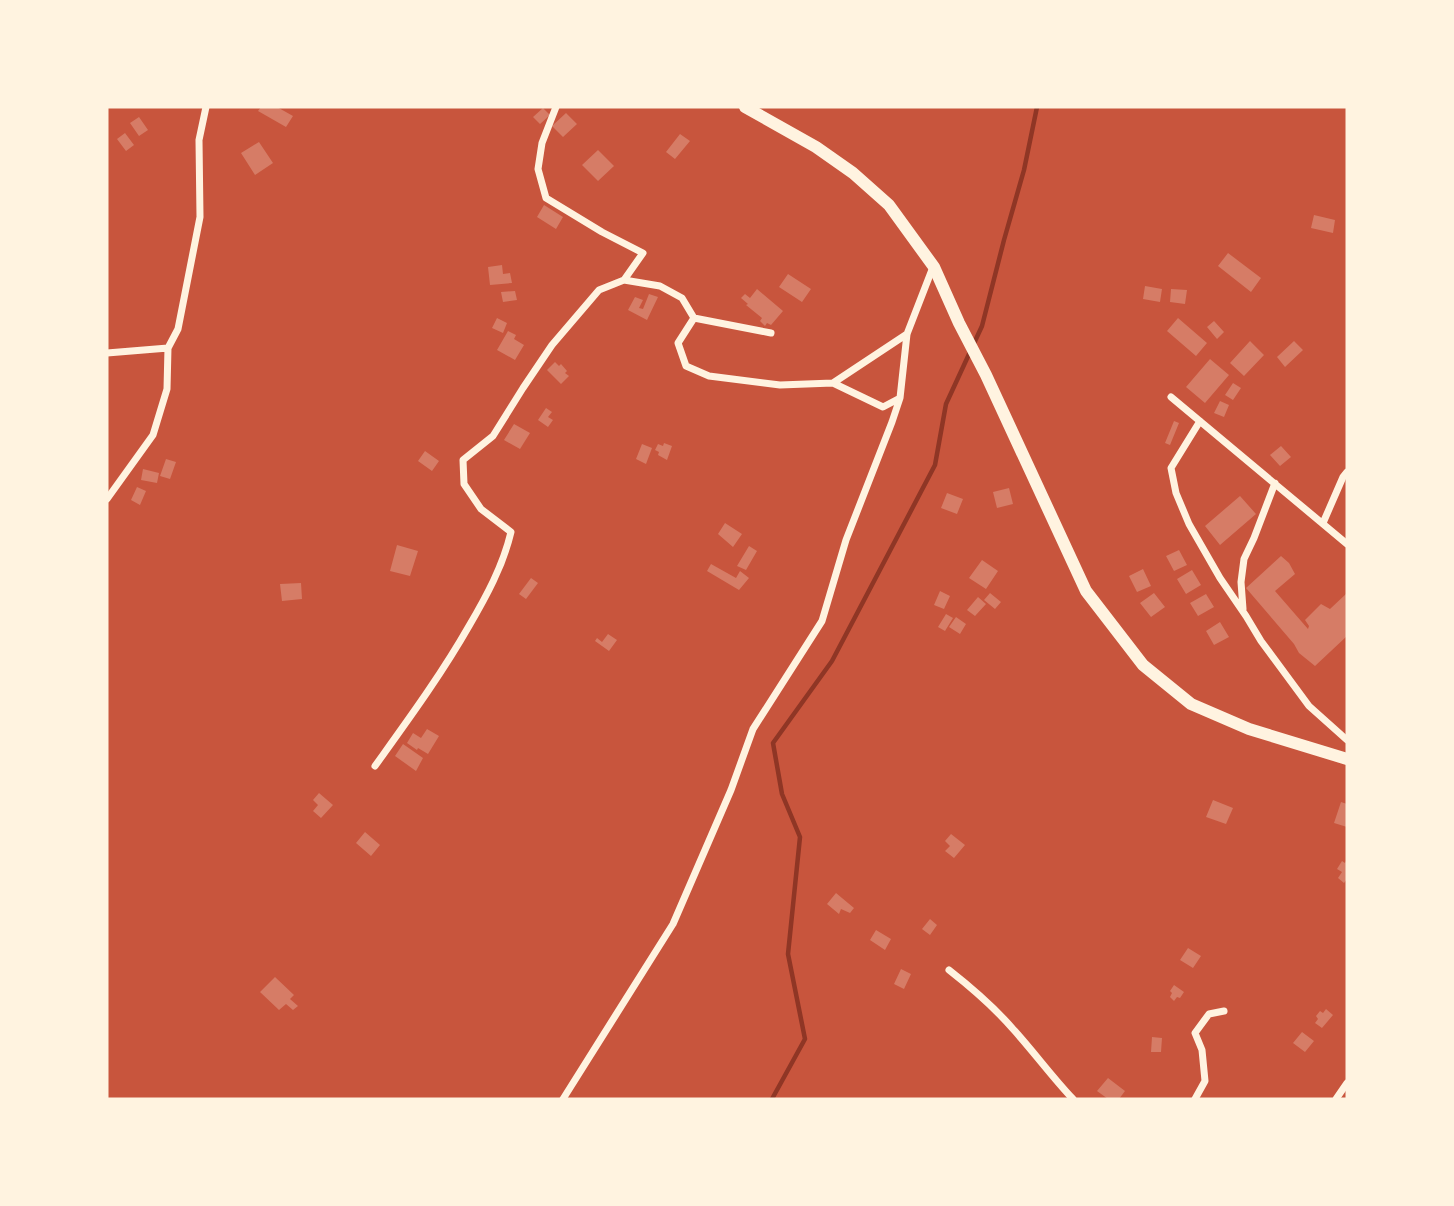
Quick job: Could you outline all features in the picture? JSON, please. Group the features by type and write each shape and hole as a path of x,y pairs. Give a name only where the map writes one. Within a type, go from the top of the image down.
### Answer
{"main road":[{"path":"745,107 816,147 853,173 889,205 934,267 1086,591 1143,665 1191,704 1249,729 1347,759"}],"street":[{"path":"107,499 153,435 167,389 168,348 178,329 200,216 199,140 206,107"},
{"path":"556,107 542,143 538,169 546,198 601,232 643,253 624,280"},
{"path":"563,1099 673,925 731,790 753,729 822,621 846,540 900,398 907,334 934,267"},
{"path":"375,766 445,668 486,597 507,547 511,532 481,509 464,484 463,460 493,436 552,345 599,290 624,280 660,286 682,298 694,318 771,332"},
{"path":"694,318 678,343 686,366 709,376 780,385 834,383 883,407 900,398"},
{"path":"834,383 907,334"},
{"path":"107,353 168,348"},
{"path":"1171,397 1347,544"},
{"path":"1200,421 1171,468 1176,493 1189,524 1261,641 1308,706 1347,740"},
{"path":"1323,523 1347,472"},
{"path":"1243,611 1241,582 1244,559 1275,483"},
{"path":"950,970 974,989 1013,1029 1073,1099"},
{"path":"1195,1099 1205,1081 1202,1050 1195,1033 1209,1014 1224,1011"},
{"path":"1336,1099 1347,1083"}],"building":[{"path":"261,107 277,107 293,116 286,127 258,111"},
{"path":"543,108 550,115 540,124 533,117"},
{"path":"566,113 577,124 563,137 552,126"},
{"path":"139,117 148,130 139,136 130,123"},
{"path":"125,133 134,145 126,151 117,139"},
{"path":"680,134 690,141 675,159 666,152"},
{"path":"259,142 273,163 255,175 241,153"},
{"path":"598,150 614,166 598,181 582,165"},
{"path":"544,205 563,217 556,229 537,217"},
{"path":"1314,215 1335,220 1333,233 1311,228"},
{"path":"1228,253 1261,278 1251,292 1218,266"},
{"path":"502,265 503,274 510,273 512,283 490,285 488,267"},
{"path":"788,274 811,289 802,302 779,287"},
{"path":"1145,286 1162,289 1160,302 1143,299"},
{"path":"757,289 783,311 771,325 767,323 765,326 760,321 762,318 741,298 745,294 750,298"},
{"path":"1171,289 1187,290 1185,304 1170,302"},
{"path":"515,291 517,300 503,302 501,292"},
{"path":"649,294 658,297 647,320 628,310 635,297 643,300 639,308 643,309"},
{"path":"497,318 507,323 503,333 492,328"},
{"path":"1178,318 1207,343 1196,356 1167,331"},
{"path":"1214,321 1224,332 1217,339 1207,327"},
{"path":"508,331 516,335 514,339 524,345 515,360 497,350"},
{"path":"1250,341 1264,355 1244,376 1230,363"},
{"path":"1294,341 1303,350 1285,367 1277,357"},
{"path":"1210,359 1229,375 1205,403 1186,387"},
{"path":"555,362 559,366 561,364 569,376 561,384 547,370"},
{"path":"1233,383 1241,388 1233,400 1225,395"},
{"path":"1220,401 1229,405 1224,417 1214,413"},
{"path":"546,408 552,412 548,417 553,420 548,427 538,420"},
{"path":"1174,421 1179,423 1170,445 1165,443"},
{"path":"514,424 530,433 520,449 504,440"},
{"path":"664,443 672,446 667,460 655,450 658,444 663,446"},
{"path":"642,444 652,448 646,464 636,459"},
{"path":"1281,446 1291,457 1280,466 1270,455"},
{"path":"425,451 439,461 432,471 418,461"},
{"path":"166,459 176,462 170,479 160,476"},
{"path":"143,469 159,473 157,483 141,480"},
{"path":"137,487 146,491 140,505 131,500"},
{"path":"1009,488 1013,504 997,508 993,492"},
{"path":"947,493 963,499 957,514 941,508"},
{"path":"1240,496 1256,514 1220,545 1205,526"},
{"path":"725,523 742,534 733,547 718,534"},
{"path":"397,545 418,551 410,576 390,571"},
{"path":"749,546 757,551 746,570 737,566"},
{"path":"1179,550 1187,565 1174,571 1166,556"},
{"path":"1281,556 1295,574 1275,591 1308,629 1305,620 1321,604 1330,609 1347,593 1347,636 1315,666 1299,653 1246,588"},
{"path":"982,560 998,571 986,589 969,578"},
{"path":"711,564 736,578 740,571 749,578 739,590 707,571"},
{"path":"1143,569 1151,586 1137,592 1129,576"},
{"path":"1192,570 1201,585 1186,594 1177,579"},
{"path":"531,578 538,583 526,599 519,594"},
{"path":"301,583 302,599 282,601 280,584"},
{"path":"940,591 950,596 944,609 934,605"},
{"path":"990,593 1001,602 995,609 984,600"},
{"path":"1154,593 1165,607 1151,617 1140,603"},
{"path":"1206,594 1214,607 1198,616 1190,603"},
{"path":"978,597 986,604 975,616 967,610"},
{"path":"946,614 953,618 945,631 938,627"},
{"path":"956,617 966,624 960,634 949,627"},
{"path":"1220,622 1229,637 1214,645 1206,631"},
{"path":"608,634 617,640 609,651 595,641 597,638 602,642"},
{"path":"427,729 439,736 428,754 407,743 413,733 421,738"},
{"path":"403,744 423,758 416,771 395,756"},
{"path":"319,793 333,805 321,818 313,811 318,805 313,800"},
{"path":"1213,800 1233,808 1226,824 1206,817"},
{"path":"1341,802 1347,804 1347,827 1334,823"},
{"path":"365,832 380,845 371,856 356,843"},
{"path":"951,834 965,845 954,858 945,851 950,846 945,841"},
{"path":"1347,859 1347,879 1344,883 1338,878 1342,872 1337,869 1342,861 1345,863"},
{"path":"836,893 854,908 850,913 841,909 839,914 827,904"},
{"path":"930,919 937,925 930,935 922,929"},
{"path":"876,930 891,939 885,950 870,940"},
{"path":"1188,948 1201,956 1193,968 1180,960"},
{"path":"901,969 911,974 904,989 894,984"},
{"path":"275,977 294,995 290,999 298,1006 293,1010 286,1004 279,1010 260,992"},
{"path":"1174,985 1184,992 1174,1001 1170,997 1170,991"},
{"path":"1326,1009 1333,1015 1322,1028 1315,1023 1318,1019 1316,1016"},
{"path":"1302,1032 1314,1041 1305,1052 1293,1043"},
{"path":"1152,1037 1162,1038 1161,1052 1151,1052"},
{"path":"1108,1078 1125,1091 1119,1099 1108,1099 1097,1091"}],"waterway":[{"path":"772,1099 805,1039 788,954 800,837 782,794 773,743 832,661 935,465 946,404 982,326 1024,170 1037,107"}]}
